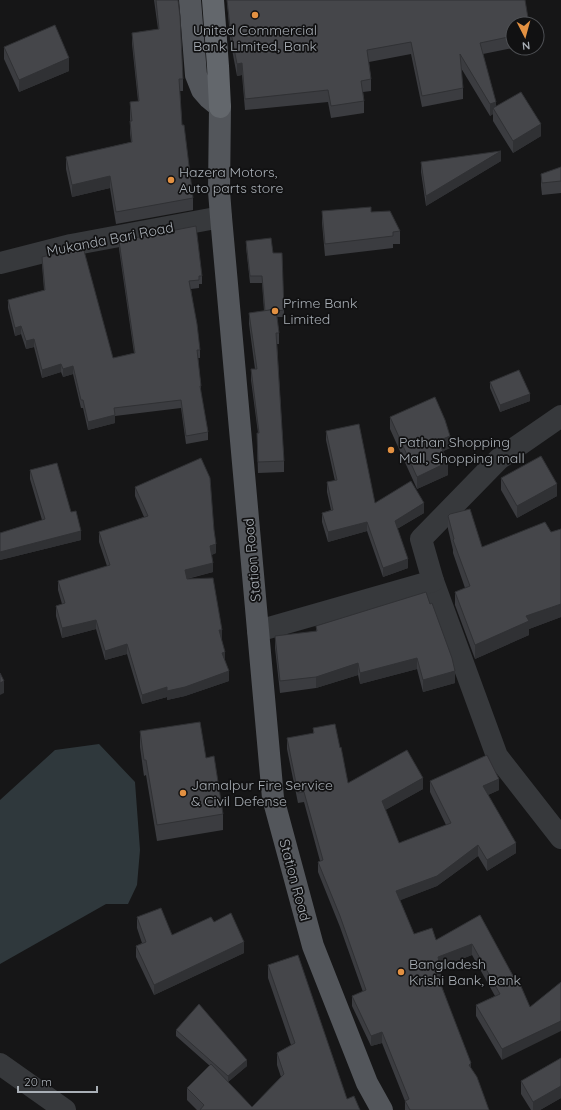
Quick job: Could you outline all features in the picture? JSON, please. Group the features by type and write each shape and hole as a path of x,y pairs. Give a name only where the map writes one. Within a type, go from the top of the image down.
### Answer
{"highway":[{"path":"213,0 220,107"}],"main road":[{"path":"190,0 196,74 202,90 208,98 220,107"},
{"name":"Station Road","path":"220,107 219,191 273,798 313,946 366,1084 382,1110"}],"street":[{"name":"Mukanda Bari Road","path":"0,264 71,245 221,217"},
{"path":"561,416 499,460 421,539 433,581 496,756 561,838"},
{"path":"258,631 433,581"},
{"path":"0,1064 65,1110"}],"shaded area":[{"path":"99,744 135,782 140,850 137,885 128,904 106,904 0,964 0,800 55,750"}],"building":[{"path":"156,0 178,0 183,79 179,79 182,125 184,125 193,198 116,212 110,176 72,185 66,157 132,142 130,102 139,101 132,33 159,29"},
{"path":"227,0 525,0 528,16 505,16 505,38 480,43 496,102 490,104 460,54 463,88 422,96 411,42 367,50 371,79 361,81 364,101 331,106 328,90 245,99 242,63 237,64 230,27"},
{"path":"55,25 69,58 19,80 4,47"},
{"path":"521,92 541,124 513,141 493,108"},
{"path":"501,151 426,196 421,162"},
{"path":"561,167 561,181 542,183 541,174"},
{"path":"371,207 371,212 390,211 400,231 393,232 393,236 325,244 322,211"},
{"path":"196,226 202,276 199,276 199,280 189,281 197,324 200,350 197,350 200,386 208,432 186,436 181,400 114,408 115,415 88,422 73,366 63,369 61,364 42,370 34,339 26,341 21,326 15,328 8,300 45,290 42,257 83,247 113,358 135,353 119,241"},
{"path":"271,238 273,253 282,253 284,310 276,311 276,309 265,311 262,276 250,276 246,241"},
{"path":"276,309 279,333 276,333 284,461 258,462 257,433 259,433 251,369 257,369 249,313"},
{"path":"519,370 530,394 500,405 490,382"},
{"path":"435,397 450,436 438,441 448,462 417,477 390,417"},
{"path":"359,424 375,503 411,481 424,503 395,521 408,559 383,568 367,522 328,532 322,513 333,510 327,482 337,480 326,431"},
{"path":"541,456 557,484 517,506 501,478"},
{"path":"201,458 210,478 216,544 210,546 213,563 185,570 187,579 213,578 222,630 219,630 225,652 222,653 229,671 185,687 167,691 167,687 142,695 127,644 105,651 96,620 62,628 56,606 65,603 58,581 110,565 99,532 148,516 135,487"},
{"path":"57,463 71,512 76,511 81,531 0,552 0,533 45,519 30,470"},
{"path":"470,509 482,547 545,522 551,532 561,529 561,604 526,616 529,621 475,645 455,592 470,586 453,540 448,516 450,514"},
{"path":"426,592 430,604 432,603 452,658 455,671 423,680 417,658 360,673 358,663 316,677 280,681 275,636 317,631 316,626"},
{"path":"0,673 4,681 0,683"},
{"path":"200,722 206,758 214,756 223,814 157,825 146,760 144,760 140,731"},
{"path":"335,724 348,783 407,750 423,778 382,801 399,843 451,823 430,781 487,755 499,779 483,786 516,843 487,860 478,845 437,876 396,891 414,934 432,928 436,940 480,915 518,985 520,984 530,1007 561,982 561,1021 502,1049 476,1005 500,994 472,944 438,957 441,970 436,972 471,1063 469,1065 477,1077 489,1110 410,1110 405,1101 409,1099 382,1032 371,1036 352,996 366,990 340,916 318,862 323,860 304,792 298,793 287,738 314,733 313,728"},
{"path":"161,908 172,935 211,917 214,922 231,913 244,942 154,985 136,946 146,942 137,917"},
{"path":"298,955 347,1099 354,1096 360,1110 200,1110 204,1105 187,1088 211,1064 252,1107 284,1074 277,1053 295,1043 268,965"},
{"path":"199,1004 247,1060 228,1076 176,1030"},
{"path":"561,1058 561,1086 533,1102 521,1081"}],"place":[{"name":"United Commercial Bank Limited, Bank","path":"255,15"},
{"name":"Hazera Motors, Auto parts store","path":"171,180"},
{"name":"Prime Bank Limited","path":"275,311"},
{"name":"Pathan Shopping Mall, Shopping mall","path":"391,450"},
{"name":"Jamalpur Fire Service & Civil Defense","path":"183,793"},
{"name":"Bangladesh Krishi Bank, Bank","path":"401,972"}]}
